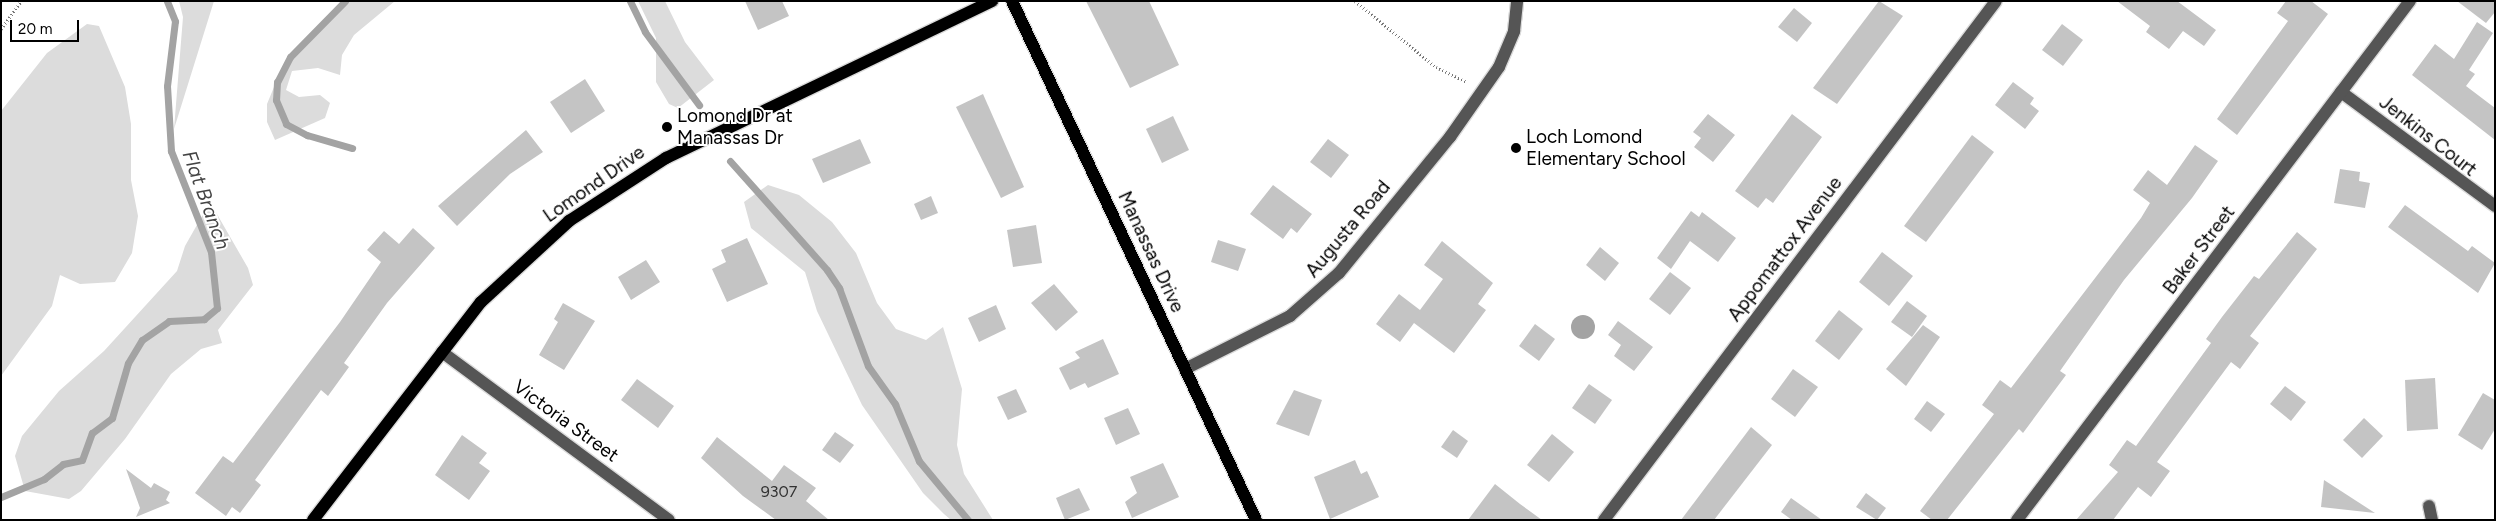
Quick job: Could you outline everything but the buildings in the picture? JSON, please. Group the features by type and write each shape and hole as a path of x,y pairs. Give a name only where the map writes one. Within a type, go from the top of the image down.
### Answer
{"main road":[{"name":"Lomond Drive","path":"313,520 481,302 528,255 621,184 748,115 992,1"},
{"name":"Manassas Drive","path":"1012,1 1256,520"}],"street":[{"name":"Augusta Road","path":"1185,369 1255,337 1322,290 1428,162 1481,92 1508,49 1517,1"},
{"name":"Appomattox Avenue","path":"1604,520 1996,1"},
{"name":"Baker Street","path":"2018,520 2410,1"},
{"name":"Jenkins Court","path":"2341,92 2495,206"},
{"name":"Victoria Street","path":"442,352 669,520"},
{"path":"2429,506 2432,520"}],"path":[{"path":"1,29 22,1"},
{"path":"1355,1 1436,67 1481,92"}],"shaded area":[{"path":"179,1 214,1 174,129 183,17"},
{"path":"345,1 395,1 354,35 342,55 340,75 318,68 292,71 286,90 299,97 320,95 330,103 325,118 275,140 267,122 267,104 281,70"},
{"path":"638,1 665,1 685,42 714,80 678,108 669,104 656,82 656,38"},
{"path":"87,24 99,26 125,87 131,124 131,180 138,216 132,253 115,282 80,284 60,275 52,306 1,376 1,111 47,53"},
{"path":"768,185 799,195 832,222 856,253 877,303 896,329 926,340 943,327 962,389 957,445 964,474 993,520 951,520 944,514 923,493 862,405 817,311 805,272 751,228 744,202"},
{"path":"210,202 248,268 253,285 218,330 222,343 201,349 171,374 125,439 81,491 69,499 25,491 15,456 22,436 59,391 104,351 177,271 185,246"},
{"path":"1583,315 1592,318 1595,327 1592,336 1583,339 1574,336 1571,327 1574,318"}],"waterway":[{"name":"Flat Branch","path":"1,497 44,479 63,464 82,460 92,433 112,418 128,363 142,340 169,321 204,319 217,308 211,252 171,151 167,86 175,21 167,1"},
{"path":"345,1 290,57 277,82 276,100 286,124 307,135 352,148"},
{"path":"630,1 645,32 699,105"},
{"path":"730,161 827,270 839,288 868,366 895,404 919,461 968,520"}],"place":[{"name":"Lomond Dr at Manassas Dr","path":"667,127"},
{"name":"Loch Lomond Elementary School","path":"1516,148"}]}
